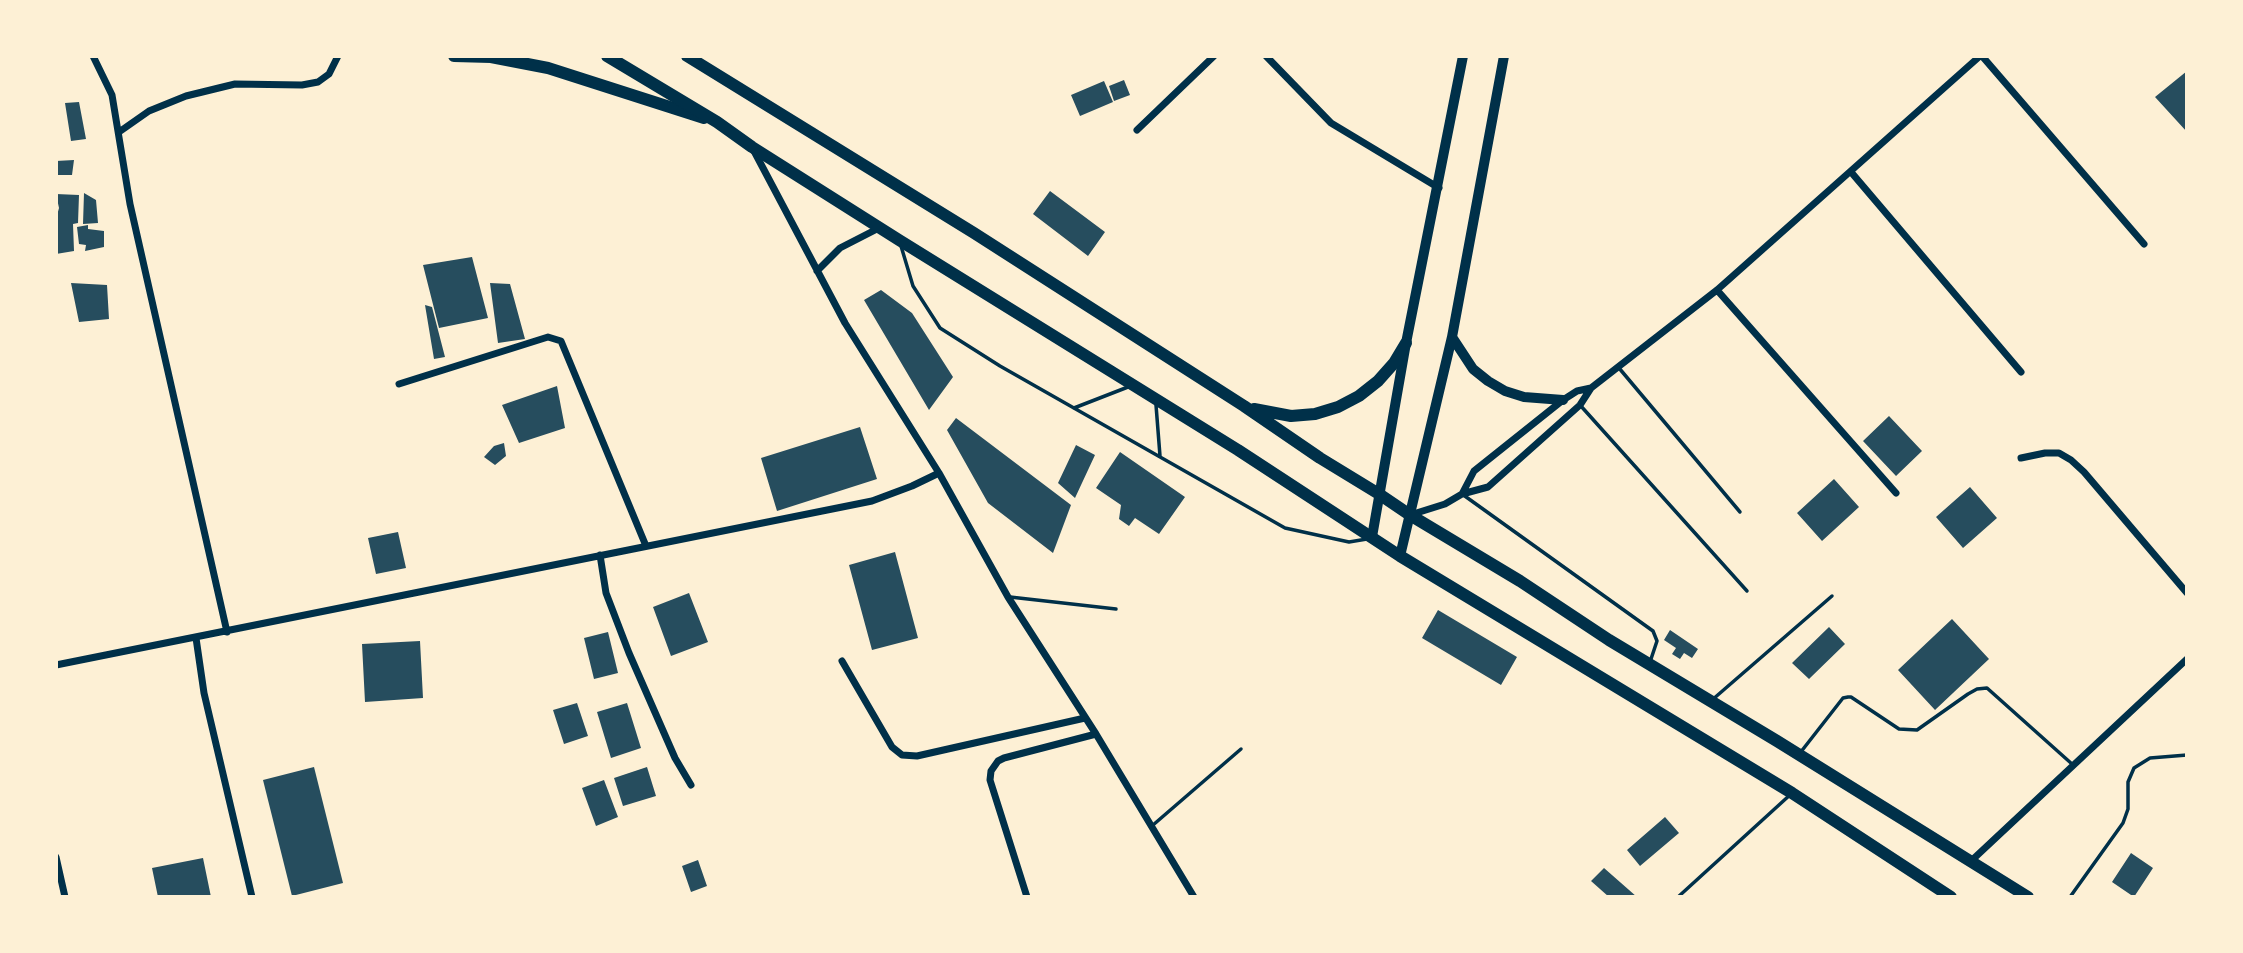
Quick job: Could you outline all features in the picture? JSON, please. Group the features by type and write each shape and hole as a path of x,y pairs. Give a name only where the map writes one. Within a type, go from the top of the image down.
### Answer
{"main road":[{"path":"454,56 491,57 548,68 717,122"},
{"path":"607,56 717,122 752,148 1156,399 1400,556 1792,793 1951,897"},
{"path":"687,56 974,233 1410,515 1520,580 1649,664 2028,897"},
{"path":"1372,537 1406,343 1463,56"},
{"path":"1400,556 1452,337 1504,56"},
{"path":"1452,337 1461,354 1488,382 1524,397 1563,400"},
{"path":"1244,406 1291,416 1315,414 1338,407 1359,396 1378,381 1394,363 1406,343"}],"street":[{"path":"93,56 112,95 130,204 227,632"},
{"path":"120,132 149,111 186,96 235,84 302,85 318,82 329,74 338,56"},
{"path":"1137,130 1214,56"},
{"path":"1266,56 1331,124 1438,188"},
{"path":"1410,515 1445,504 1462,494 1488,487 1580,405 1591,388 1717,290 1981,56 2144,244"},
{"path":"752,148 845,323 939,473 1008,597 1096,734 1194,897"},
{"path":"1850,172 2021,372"},
{"path":"817,271 840,248 880,228"},
{"path":"1717,290 1896,493"},
{"path":"399,384 548,337 561,341 646,546"},
{"path":"1462,494 1474,471 1563,400 1577,391 1591,388"},
{"path":"2021,458 2059,453 2071,460 2187,593"},
{"path":"56,665 872,501 939,473"},
{"path":"600,555 607,593 629,653 691,785"},
{"path":"195,638 204,693 252,897"},
{"path":"1970,862 2187,659"},
{"path":"842,661 892,747 902,755 917,756 1085,718"},
{"path":"1027,897 990,780 991,771 998,761 1004,758 1096,734"},
{"path":"56,857 65,897"}],"lane":[{"path":"899,240 913,285 940,327 1000,366 1285,528 1349,542 1372,537"},
{"path":"1618,367 1740,512"},
{"path":"1074,408 1132,385"},
{"path":"1156,399 1160,457"},
{"path":"1580,405 1747,591"},
{"path":"1462,494 1653,631 1657,641 1649,664"},
{"path":"1711,701 1832,596"},
{"path":"1008,597 1116,609"},
{"path":"1799,754 1843,698 1851,697 1899,729 1917,730 1968,694 1987,688 2072,764"},
{"path":"1151,827 1241,749"},
{"path":"2070,897 2123,823 2128,809 2128,782 2134,768 2150,758 2187,755"},
{"path":"1678,897 1792,793"}],"building":[{"path":"2187,71 2187,132 2155,97"},
{"path":"1124,80 1130,95 1114,101 1109,86"},
{"path":"1104,81 1113,102 1080,116 1071,95"},
{"path":"79,102 86,139 71,141 65,103"},
{"path":"74,160 72,175 56,175 56,161"},
{"path":"1050,191 1105,232 1088,256 1033,214"},
{"path":"84,193 96,200 98,223 83,224"},
{"path":"56,194 79,195 78,223 73,224 74,251 56,254 56,219 59,208"},
{"path":"88,225 88,229 104,231 104,247 85,251 86,245 79,244 77,227"},
{"path":"472,257 488,318 439,328 423,265"},
{"path":"71,283 107,285 109,319 79,322"},
{"path":"490,283 510,284 525,339 498,343"},
{"path":"881,290 912,313 953,377 929,410 864,300"},
{"path":"425,305 432,307 445,357 434,359"},
{"path":"557,386 565,428 519,443 502,405"},
{"path":"1889,416 1922,451 1896,476 1863,441"},
{"path":"956,418 1071,505 1053,553 988,503 947,430"},
{"path":"860,427 877,479 777,511 761,458"},
{"path":"504,443 506,456 495,465 484,457 494,446"},
{"path":"1076,445 1095,455 1075,498 1058,483"},
{"path":"1120,452 1185,497 1159,534 1135,518 1129,526 1119,519 1121,505 1096,488"},
{"path":"1834,479 1859,507 1822,541 1797,513"},
{"path":"1970,487 1997,518 1963,548 1936,517"},
{"path":"398,532 406,568 376,574 368,538"},
{"path":"895,552 918,638 872,650 849,565"},
{"path":"689,593 708,642 671,656 653,607"},
{"path":"1438,610 1517,657 1501,685 1422,638"},
{"path":"1952,619 1989,659 1935,710 1898,670"},
{"path":"1829,627 1845,644 1809,679 1792,663"},
{"path":"1670,630 1698,649 1692,658 1684,653 1680,659 1672,654 1676,648 1664,640"},
{"path":"608,632 618,673 594,679 584,638"},
{"path":"420,641 423,698 365,702 362,644"},
{"path":"577,703 588,736 564,744 553,710"},
{"path":"627,703 641,748 611,758 597,712"},
{"path":"314,767 343,883 292,896 263,780"},
{"path":"647,767 656,796 623,806 614,778"},
{"path":"604,780 618,817 596,826 582,788"},
{"path":"1665,817 1679,833 1640,866 1627,850"},
{"path":"2131,853 2153,868 2134,897 2112,882"},
{"path":"203,858 211,897 158,897 152,868"},
{"path":"698,860 707,886 691,892 682,866"},
{"path":"1604,868 1637,897 1609,897 1591,881"}]}
